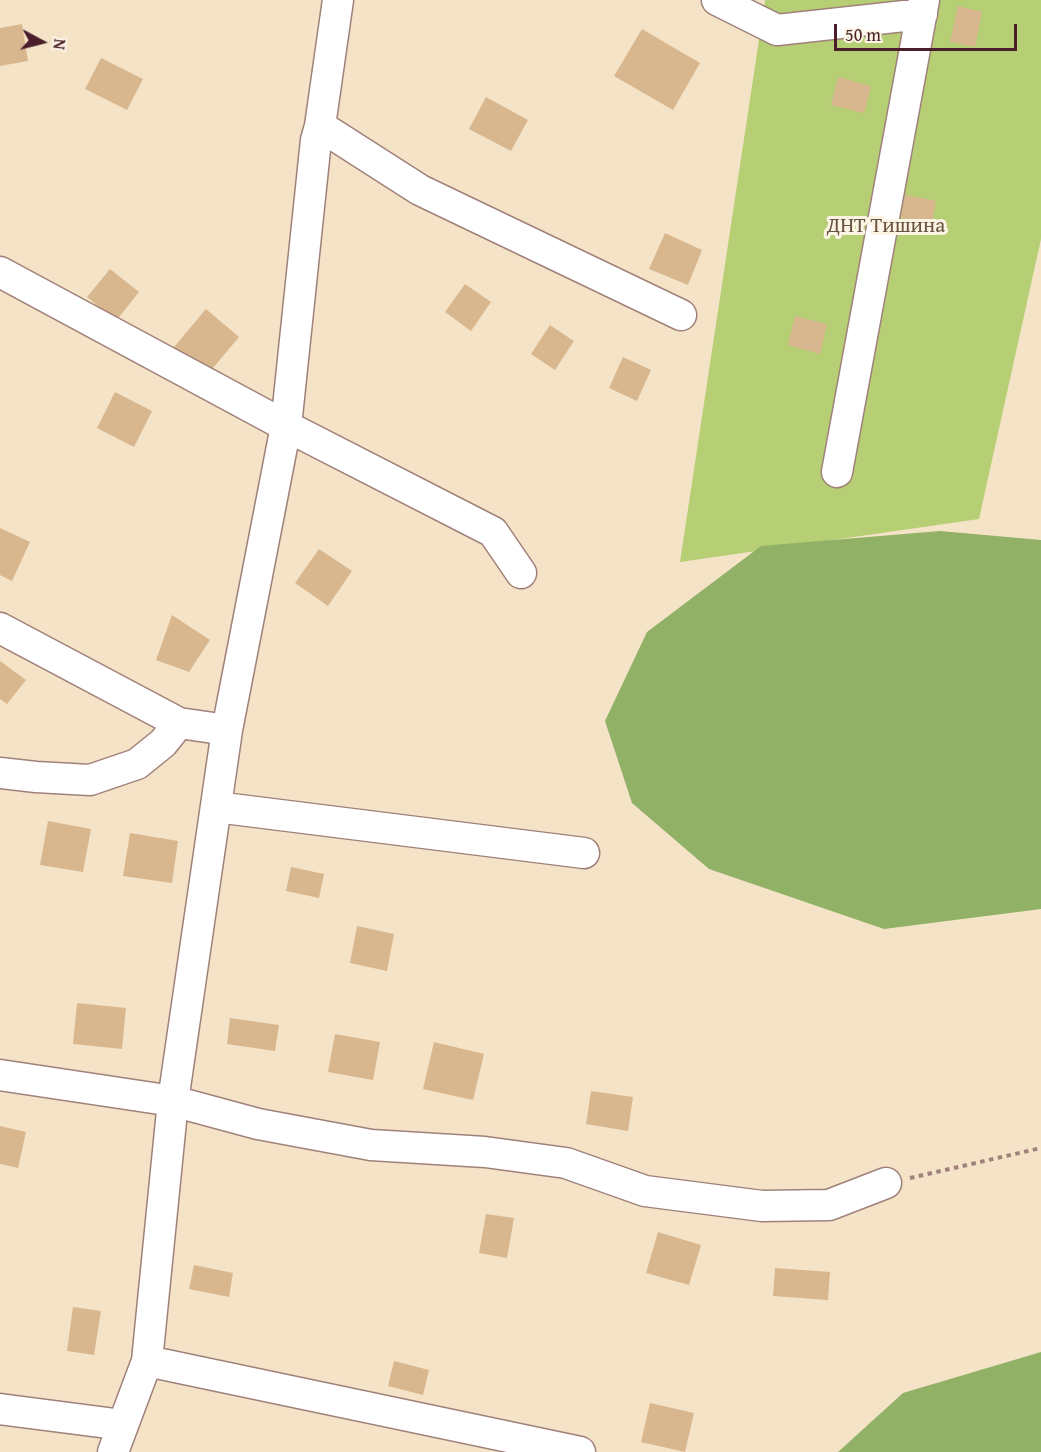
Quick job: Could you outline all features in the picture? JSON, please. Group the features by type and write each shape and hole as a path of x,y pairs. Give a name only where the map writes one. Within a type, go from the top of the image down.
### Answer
{"street":[{"path":"0,1409 118,1438 147,1361 173,1101 227,730 286,426 316,140 338,0"},
{"path":"717,0 777,30 923,7 837,472"},
{"path":"320,126 420,190 681,315"},
{"path":"0,272 286,426 493,532 521,573"},
{"path":"0,628 179,723 227,730"},
{"path":"0,773 90,780 137,764 163,743 179,723"},
{"path":"216,807 584,853"},
{"path":"0,1076 173,1101 258,1124 371,1144 484,1152 566,1163 645,1191 762,1206 829,1205 886,1183"},
{"path":"147,1361 580,1452"}],"path":[{"path":"886,1183 1041,1148"}],"green space":[{"name":"ДНТ Тишина","path":"765,0 1041,0 1041,239 979,519 680,562"},
{"path":"940,531 1041,540 1041,909 884,929 709,869 632,803 605,721 647,632 761,546"},
{"path":"1041,1352 1041,1452 838,1452 903,1393"}],"building":[{"path":"958,6 982,12 975,47 950,42"},
{"path":"22,24 28,61 0,66 0,28"},
{"path":"642,29 700,63 673,110 614,76"},
{"path":"101,58 143,79 127,110 85,89"},
{"path":"838,77 871,86 864,113 831,105"},
{"path":"486,97 528,120 511,151 469,129"},
{"path":"905,195 936,201 932,224 900,217"},
{"path":"665,233 702,250 688,285 649,269"},
{"path":"110,269 139,292 116,321 87,297"},
{"path":"465,284 491,302 471,331 445,312"},
{"path":"206,309 239,337 207,375 174,347"},
{"path":"795,316 827,324 820,354 788,345"},
{"path":"550,325 574,341 555,370 531,354"},
{"path":"623,357 651,370 637,401 609,388"},
{"path":"115,392 152,411 134,447 97,428"},
{"path":"0,528 30,542 12,581 0,575"},
{"path":"319,549 352,571 328,606 295,583"},
{"path":"172,615 210,640 189,672 156,660"},
{"path":"0,661 26,680 7,704 0,699"},
{"path":"48,821 91,829 83,872 40,865"},
{"path":"130,833 178,841 172,883 123,876"},
{"path":"291,867 324,874 319,898 286,891"},
{"path":"357,926 394,934 387,971 350,963"},
{"path":"77,1003 126,1008 122,1049 73,1044"},
{"path":"230,1018 279,1025 275,1051 227,1044"},
{"path":"335,1034 380,1042 373,1080 328,1072"},
{"path":"434,1042 484,1054 473,1100 423,1089"},
{"path":"591,1091 633,1097 628,1131 586,1124"},
{"path":"0,1126 26,1132 18,1168 0,1164"},
{"path":"486,1214 514,1218 507,1258 479,1253"},
{"path":"658,1232 701,1245 689,1285 646,1273"},
{"path":"194,1265 233,1273 229,1297 189,1289"},
{"path":"775,1268 830,1272 828,1300 773,1296"},
{"path":"73,1307 101,1311 94,1355 67,1351"},
{"path":"394,1361 429,1370 423,1395 388,1386"},
{"path":"650,1403 694,1413 685,1452 641,1442"}]}
